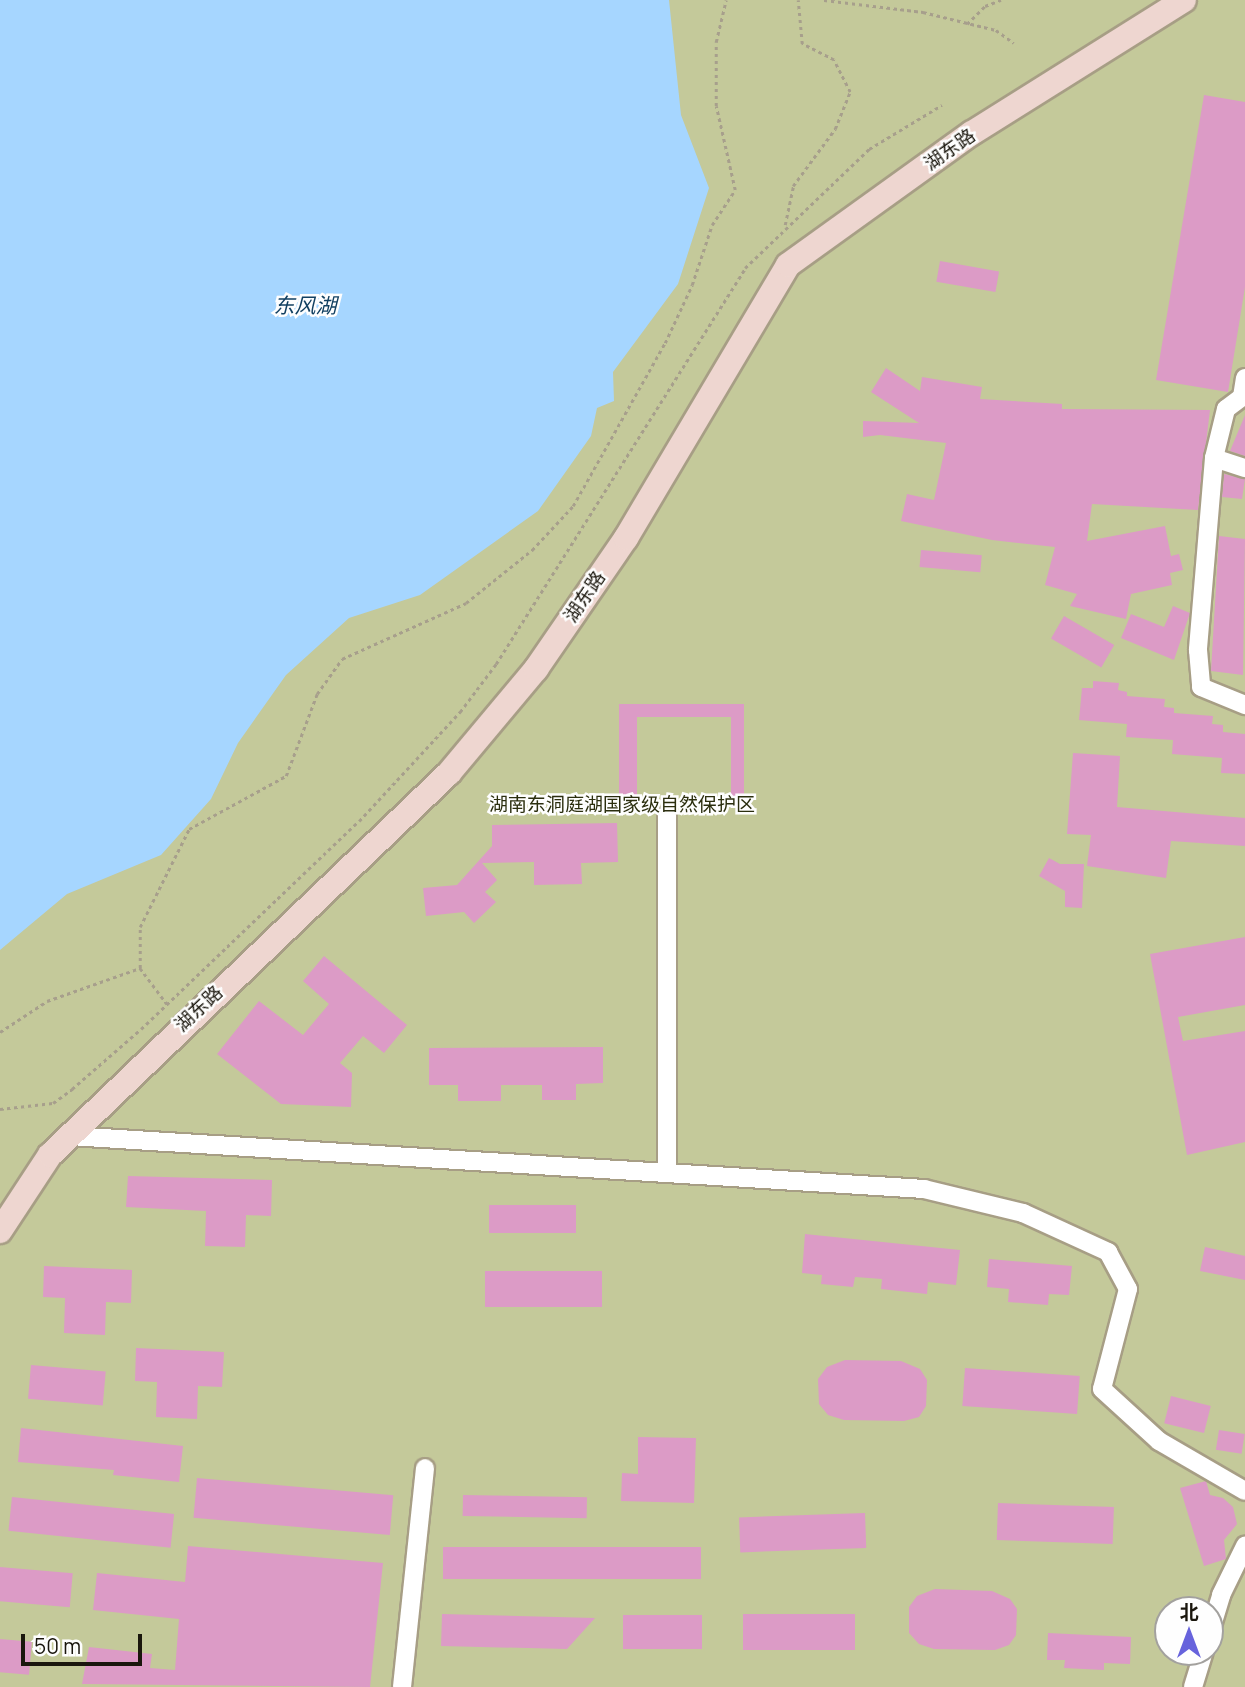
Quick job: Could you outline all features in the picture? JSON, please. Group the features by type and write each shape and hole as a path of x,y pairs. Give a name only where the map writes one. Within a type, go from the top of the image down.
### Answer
{"street":[{"name":"湖东路","path":"0,1231 24,1188 70,1136 449,773 536,669 626,538 788,265 972,133 1184,0"},
{"path":"1245,377 1242,397 1226,409 1214,458 1198,650 1201,687 1245,705"},
{"path":"1214,458 1245,468"},
{"path":"667,815 667,1172"},
{"path":"70,1136 924,1189 1023,1213 1108,1252 1128,1289 1102,1389 1159,1441 1245,1491"},
{"path":"402,1687 425,1468"},
{"path":"1221,1596 1245,1546"},
{"path":"1193,1687 1200,1666"}],"path":[{"path":"167,1004 140,968 140,927 189,829 286,776 317,694 342,659 466,603 531,550 573,506 665,343 692,285 712,225 735,190 716,106 716,42 726,0"},
{"path":"784,227 793,186 835,129 850,92 834,60 802,44 798,0"},
{"path":"824,0 877,4 996,30 1014,43"},
{"path":"967,24 985,6 1001,0"},
{"path":"0,1109 24,1110 53,1103 167,1004 359,821 460,712 496,664 745,268 784,227 869,149 942,106"},
{"path":"0,1032 47,1001 140,968"}],"green space":[{"name":"湖南东洞庭湖国家级自然保护区","path":"0,0 1245,0 1245,1687 0,1687"}],"water":[{"name":"东风湖","path":"0,0 669,0 681,115 709,188 678,284 613,372 614,401 597,408 591,436 538,511 420,595 349,618 286,675 238,743 211,799 161,855 67,894 0,950"}],"building":[{"path":"1204,95 1245,102 1245,287 1228,392 1156,380"},
{"path":"940,261 999,271 995,292 936,282"},
{"path":"886,368 920,391 922,377 982,387 980,399 1062,404 1062,409 1210,410 1198,510 1092,504 1087,541 1165,526 1171,556 1179,554 1183,570 1170,573 1172,585 1131,594 1126,619 1070,606 1077,594 1045,585 1055,547 992,540 901,521 907,494 934,500 946,443 880,435 863,437 863,421 919,423 871,392"},
{"path":"1245,415 1245,456 1230,451"},
{"path":"1224,474 1245,479 1242,499 1222,497"},
{"path":"1219,536 1245,539 1243,675 1211,671"},
{"path":"921,550 982,555 980,572 920,567"},
{"path":"1173,606 1190,613 1174,660 1121,638 1131,614 1164,627"},
{"path":"1064,616 1114,645 1101,668 1051,639"},
{"path":"1093,681 1119,683 1118,690 1127,692 1127,696 1165,699 1164,707 1174,708 1174,713 1213,716 1212,724 1223,725 1223,732 1245,734 1245,774 1221,773 1222,758 1172,754 1173,740 1126,737 1127,724 1079,720 1082,688 1093,688"},
{"path":"619,704 744,704 744,798 731,798 731,717 637,717 637,799 619,799"},
{"path":"1073,753 1120,756 1117,807 1245,818 1245,846 1171,841 1166,878 1087,866 1091,835 1067,834"},
{"path":"617,823 618,862 581,863 582,884 534,885 534,862 482,863 497,880 485,892 496,902 474,923 464,912 426,916 423,888 457,885 492,846 492,825"},
{"path":"1049,858 1060,864 1084,864 1082,908 1065,907 1065,891 1039,876"},
{"path":"1245,937 1245,1005 1178,1017 1183,1041 1245,1031 1245,1142 1187,1155 1150,954"},
{"path":"324,956 407,1025 384,1053 363,1036 340,1063 352,1073 351,1107 281,1104 217,1054 259,1001 303,1035 329,1004 303,981"},
{"path":"603,1047 603,1083 576,1084 576,1100 542,1100 542,1085 501,1085 501,1101 458,1101 458,1085 429,1085 429,1048"},
{"path":"128,1176 272,1180 271,1216 246,1215 245,1247 205,1246 206,1211 126,1207"},
{"path":"489,1205 576,1205 576,1233 489,1233"},
{"path":"805,1234 960,1250 956,1285 928,1282 927,1294 881,1289 882,1279 855,1277 853,1287 821,1284 822,1275 802,1273"},
{"path":"1205,1247 1245,1256 1245,1280 1200,1271"},
{"path":"989,1259 1072,1266 1069,1295 1049,1294 1048,1305 1008,1302 1009,1289 987,1287"},
{"path":"44,1266 132,1270 131,1303 106,1302 105,1335 64,1333 65,1298 43,1297"},
{"path":"485,1271 602,1271 602,1307 485,1307"},
{"path":"136,1348 224,1352 222,1387 198,1386 197,1419 156,1417 157,1382 135,1381"},
{"path":"845,1360 901,1361 920,1369 927,1380 926,1406 919,1417 904,1421 844,1420 828,1415 819,1404 818,1379 827,1367"},
{"path":"31,1365 106,1372 103,1405 28,1399"},
{"path":"965,1368 1080,1376 1077,1414 962,1406"},
{"path":"1171,1396 1211,1406 1204,1433 1164,1423"},
{"path":"21,1428 183,1446 179,1482 113,1475 114,1470 18,1462"},
{"path":"1219,1430 1245,1434 1242,1454 1216,1450"},
{"path":"638,1437 696,1438 694,1503 621,1501 622,1473 638,1474"},
{"path":"197,1478 393,1495 390,1535 194,1518"},
{"path":"1206,1481 1210,1495 1223,1498 1233,1507 1237,1524 1224,1540 1226,1559 1204,1566 1180,1488"},
{"path":"463,1495 587,1497 587,1518 463,1516"},
{"path":"12,1497 174,1514 171,1548 8,1531"},
{"path":"998,1503 1114,1507 1113,1544 997,1540"},
{"path":"865,1513 866,1548 740,1552 739,1517"},
{"path":"188,1546 383,1563 370,1687 82,1684 89,1647 152,1654 150,1668 175,1670 179,1619 93,1610 97,1573 185,1582"},
{"path":"443,1547 701,1547 701,1579 443,1579"},
{"path":"0,1567 73,1573 70,1607 0,1601"},
{"path":"935,1589 992,1591 1010,1599 1017,1609 1016,1635 1009,1645 995,1650 934,1649 919,1644 909,1633 909,1607 917,1596"},
{"path":"442,1614 595,1618 567,1649 441,1646"},
{"path":"743,1614 855,1614 855,1650 743,1650"},
{"path":"623,1615 702,1615 702,1649 623,1649"},
{"path":"1048,1633 1131,1637 1130,1664 1104,1663 1104,1670 1064,1668 1065,1660 1047,1660"},
{"path":"0,1639 32,1642 29,1675 0,1672"}]}
